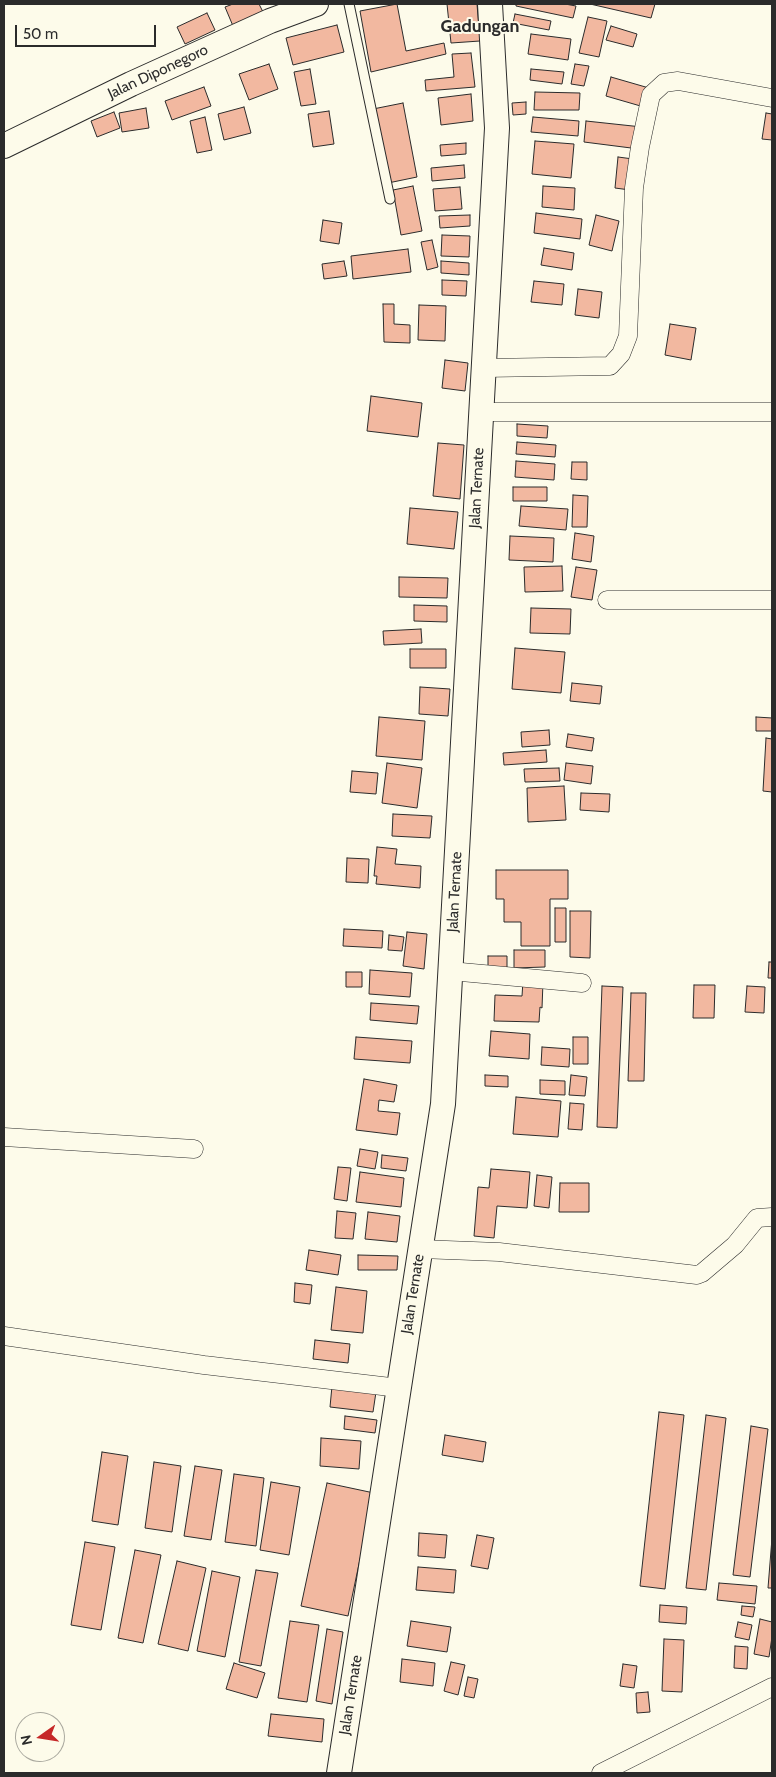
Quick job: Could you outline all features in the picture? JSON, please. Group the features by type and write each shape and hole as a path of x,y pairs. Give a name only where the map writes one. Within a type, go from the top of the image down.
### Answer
{"street":[{"name":"Jalan Diponegoro","path":"4,146 131,84 270,21 316,4"},
{"name":"Jalan Ternate","path":"339,1773 443,1104 497,128 490,4"},
{"path":"484,368 610,366 621,354 628,336 634,188 651,95 664,83 678,81 772,98"},
{"path":"481,412 772,412"},
{"path":"607,600 772,600"},
{"path":"450,971 582,983"},
{"path":"4,1137 194,1149"},
{"path":"420,1249 499,1252 697,1275 702,1273 735,1245 756,1218 772,1217"},
{"path":"4,1336 204,1365 399,1388"},
{"path":"601,1773 634,1765 772,1687"}],"lane":[{"path":"349,4 390,199"}],"building":[{"path":"233,4 259,4 263,12 233,26 225,7"},
{"path":"397,4 406,51 444,43 446,54 371,72 360,11"},
{"path":"447,4 477,4 480,41 451,43"},
{"path":"516,4 565,4 576,6 573,18 516,6"},
{"path":"590,4 655,4 651,18"},
{"path":"207,13 215,30 185,44 177,27"},
{"path":"515,14 551,21 549,30 513,23"},
{"path":"588,17 607,21 599,57 579,53"},
{"path":"337,25 344,52 293,65 286,38"},
{"path":"611,26 637,34 633,47 606,40"},
{"path":"531,34 571,39 568,60 528,54"},
{"path":"471,53 475,87 426,91 425,80 454,77 452,54"},
{"path":"269,64 278,89 249,100 239,74"},
{"path":"575,64 589,66 584,86 571,84"},
{"path":"310,69 316,104 301,106 294,72"},
{"path":"531,69 564,72 562,84 530,80"},
{"path":"611,77 649,88 644,107 606,96"},
{"path":"204,87 211,106 172,120 165,101"},
{"path":"535,92 580,93 579,110 534,110"},
{"path":"471,94 473,121 441,125 438,98"},
{"path":"526,102 526,114 513,115 512,103"},
{"path":"403,103 417,177 388,183 373,109"},
{"path":"244,107 251,133 224,140 218,114"},
{"path":"146,108 149,128 122,132 119,113"},
{"path":"329,111 334,144 313,147 308,114"},
{"path":"114,112 120,128 97,137 91,121"},
{"path":"766,113 772,114 772,140 762,139"},
{"path":"205,117 212,150 197,153 190,121"},
{"path":"533,117 579,121 578,136 531,132"},
{"path":"586,121 642,127 639,149 584,142"},
{"path":"535,141 574,144 571,178 532,174"},
{"path":"466,143 466,154 441,156 440,145"},
{"path":"618,157 633,159 630,190 615,188"},
{"path":"464,165 465,178 432,181 431,168"},
{"path":"413,186 422,231 401,235 393,190"},
{"path":"543,186 575,188 574,210 542,207"},
{"path":"460,187 462,209 435,211 433,189"},
{"path":"536,213 582,219 580,239 534,233"},
{"path":"470,215 470,226 440,228 439,216"},
{"path":"596,215 619,221 612,251 589,245"},
{"path":"323,220 342,223 339,244 320,241"},
{"path":"442,235 470,236 469,257 441,256"},
{"path":"432,240 438,267 427,270 421,242"},
{"path":"544,248 574,253 572,270 541,265"},
{"path":"408,249 411,272 353,279 351,256"},
{"path":"344,261 347,276 324,279 322,264"},
{"path":"441,261 469,263 469,275 441,273"},
{"path":"442,280 467,281 466,296 442,295"},
{"path":"534,281 564,284 562,305 531,302"},
{"path":"578,289 602,292 599,318 575,315"},
{"path":"383,304 394,304 394,324 410,325 410,343 384,342"},
{"path":"419,305 446,306 445,341 418,340"},
{"path":"670,324 696,328 691,360 665,355"},
{"path":"445,360 468,363 465,391 442,388"},
{"path":"371,396 422,403 418,437 367,431"},
{"path":"517,424 548,426 547,438 517,436"},
{"path":"517,442 556,445 555,457 516,454"},
{"path":"438,443 464,445 460,499 433,496"},
{"path":"516,461 555,464 554,480 515,477"},
{"path":"572,462 587,462 587,480 571,479"},
{"path":"513,487 547,487 547,501 513,501"},
{"path":"573,495 588,496 587,527 572,527"},
{"path":"521,506 568,509 566,530 519,526"},
{"path":"410,508 458,512 454,549 407,544"},
{"path":"575,533 594,536 591,562 572,559"},
{"path":"510,536 554,538 553,562 509,560"},
{"path":"562,566 563,591 525,592 524,567"},
{"path":"576,567 597,570 592,600 571,597"},
{"path":"399,577 448,578 447,598 399,597"},
{"path":"414,605 447,606 447,622 414,621"},
{"path":"531,608 571,609 570,634 530,633"},
{"path":"421,629 422,643 384,645 383,631"},
{"path":"515,648 565,652 561,693 512,689"},
{"path":"410,649 446,649 446,668 410,668"},
{"path":"572,683 602,686 600,704 570,701"},
{"path":"420,687 450,689 448,716 419,714"},
{"path":"379,717 425,721 422,760 376,756"},
{"path":"756,717 772,718 772,731 756,731"},
{"path":"549,730 550,745 522,747 521,732"},
{"path":"568,734 594,738 592,751 566,747"},
{"path":"766,738 772,739 772,792 763,791"},
{"path":"546,750 547,762 504,765 503,753"},
{"path":"387,763 422,768 417,808 382,803"},
{"path":"566,763 593,766 591,784 564,780"},
{"path":"559,768 560,781 525,782 524,769"},
{"path":"352,771 378,773 376,794 350,792"},
{"path":"564,786 566,820 528,822 527,788"},
{"path":"581,793 610,794 609,812 580,810"},
{"path":"393,814 432,816 430,838 392,836"},
{"path":"377,847 397,849 395,864 421,866 420,888 376,884 377,876 374,876"},
{"path":"347,858 369,859 368,883 346,882"},
{"path":"496,870 568,870 568,899 550,899 550,946 521,946 521,922 504,922 504,899 496,899"},
{"path":"555,908 566,908 566,942 555,942"},
{"path":"570,911 591,911 590,958 570,957"},
{"path":"344,929 383,931 382,948 343,946"},
{"path":"407,932 427,934 424,969 403,966"},
{"path":"389,935 404,937 402,951 388,950"},
{"path":"514,950 545,950 545,967 514,968"},
{"path":"488,956 507,956 507,970 488,970"},
{"path":"769,962 772,962 772,978 768,978"},
{"path":"370,970 412,973 410,997 369,994"},
{"path":"346,972 362,972 362,987 346,987"},
{"path":"523,981 543,982 542,1008 540,1007 539,1022 494,1021 495,995 522,996"},
{"path":"694,985 715,985 714,1018 693,1018"},
{"path":"602,986 623,987 617,1128 597,1127"},
{"path":"747,986 765,987 764,1013 745,1012"},
{"path":"631,993 646,993 644,1081 628,1081"},
{"path":"371,1003 419,1006 417,1024 370,1020"},
{"path":"491,1031 530,1034 529,1059 489,1056"},
{"path":"356,1037 412,1041 410,1063 354,1059"},
{"path":"573,1037 588,1037 588,1064 573,1064"},
{"path":"542,1047 570,1049 569,1067 541,1065"},
{"path":"485,1075 508,1076 508,1087 485,1086"},
{"path":"571,1075 587,1077 585,1096 569,1095"},
{"path":"364,1079 397,1085 394,1102 379,1100 378,1111 400,1113 397,1135 356,1130"},
{"path":"540,1080 565,1081 565,1095 540,1094"},
{"path":"516,1097 561,1101 558,1137 513,1134"},
{"path":"570,1103 584,1104 582,1130 568,1129"},
{"path":"360,1149 378,1152 375,1169 357,1166"},
{"path":"382,1155 408,1158 406,1171 381,1168"},
{"path":"338,1167 351,1168 347,1201 334,1199"},
{"path":"491,1169 530,1172 527,1208 497,1206 494,1238 474,1236 478,1187 489,1188"},
{"path":"360,1172 404,1178 401,1207 356,1202"},
{"path":"537,1175 552,1177 549,1208 534,1206"},
{"path":"560,1183 589,1183 589,1212 559,1212"},
{"path":"337,1211 356,1213 353,1239 335,1238"},
{"path":"368,1212 400,1216 397,1242 365,1239"},
{"path":"309,1250 341,1255 338,1275 306,1270"},
{"path":"358,1255 398,1256 397,1270 358,1270"},
{"path":"295,1283 312,1285 310,1304 294,1302"},
{"path":"336,1287 367,1291 363,1333 331,1330"},
{"path":"315,1340 350,1344 348,1363 313,1359"},
{"path":"332,1386 376,1392 373,1412 330,1407"},
{"path":"659,1412 684,1415 665,1589 640,1586"},
{"path":"706,1415 726,1418 706,1590 686,1588"},
{"path":"345,1416 377,1420 375,1433 344,1429"},
{"path":"751,1426 768,1429 750,1577 733,1575"},
{"path":"445,1435 486,1442 483,1462 442,1455"},
{"path":"321,1438 361,1441 359,1469 320,1466"},
{"path":"102,1452 128,1456 118,1525 92,1521"},
{"path":"154,1462 181,1466 172,1532 145,1528"},
{"path":"195,1466 222,1470 211,1540 184,1536"},
{"path":"234,1474 264,1478 256,1546 225,1542"},
{"path":"271,1482 300,1487 289,1555 260,1550"},
{"path":"327,1483 374,1493 348,1616 301,1606"},
{"path":"419,1533 447,1535 445,1558 418,1556"},
{"path":"477,1535 494,1538 488,1569 471,1566"},
{"path":"772,1538 772,1588 768,1588"},
{"path":"85,1542 115,1547 101,1630 71,1625"},
{"path":"135,1550 161,1555 143,1643 118,1638"},
{"path":"177,1561 206,1568 188,1651 158,1644"},
{"path":"418,1567 456,1570 454,1593 416,1590"},
{"path":"256,1570 278,1573 261,1666 239,1662"},
{"path":"212,1571 240,1577 225,1657 197,1651"},
{"path":"719,1583 757,1586 755,1604 717,1600"},
{"path":"660,1605 687,1607 686,1624 659,1622"},
{"path":"742,1606 755,1607 753,1617 741,1615"},
{"path":"760,1619 772,1622 769,1657 754,1654"},
{"path":"290,1621 319,1625 307,1702 278,1698"},
{"path":"411,1621 451,1627 447,1652 407,1646"},
{"path":"738,1622 752,1625 749,1640 735,1637"},
{"path":"327,1629 343,1632 332,1704 316,1701"},
{"path":"664,1639 684,1640 682,1692 662,1691"},
{"path":"735,1646 748,1647 747,1669 734,1668"},
{"path":"402,1659 435,1663 433,1686 400,1682"},
{"path":"451,1662 465,1665 458,1695 444,1691"},
{"path":"234,1663 265,1673 257,1698 226,1689"},
{"path":"623,1664 637,1666 634,1688 620,1686"},
{"path":"468,1677 478,1679 474,1698 464,1696"},
{"path":"648,1692 650,1712 637,1713 636,1693"},
{"path":"271,1714 324,1719 322,1742 268,1736"}],"district":[{"name":"Gadungan","path":"480,27"}]}
